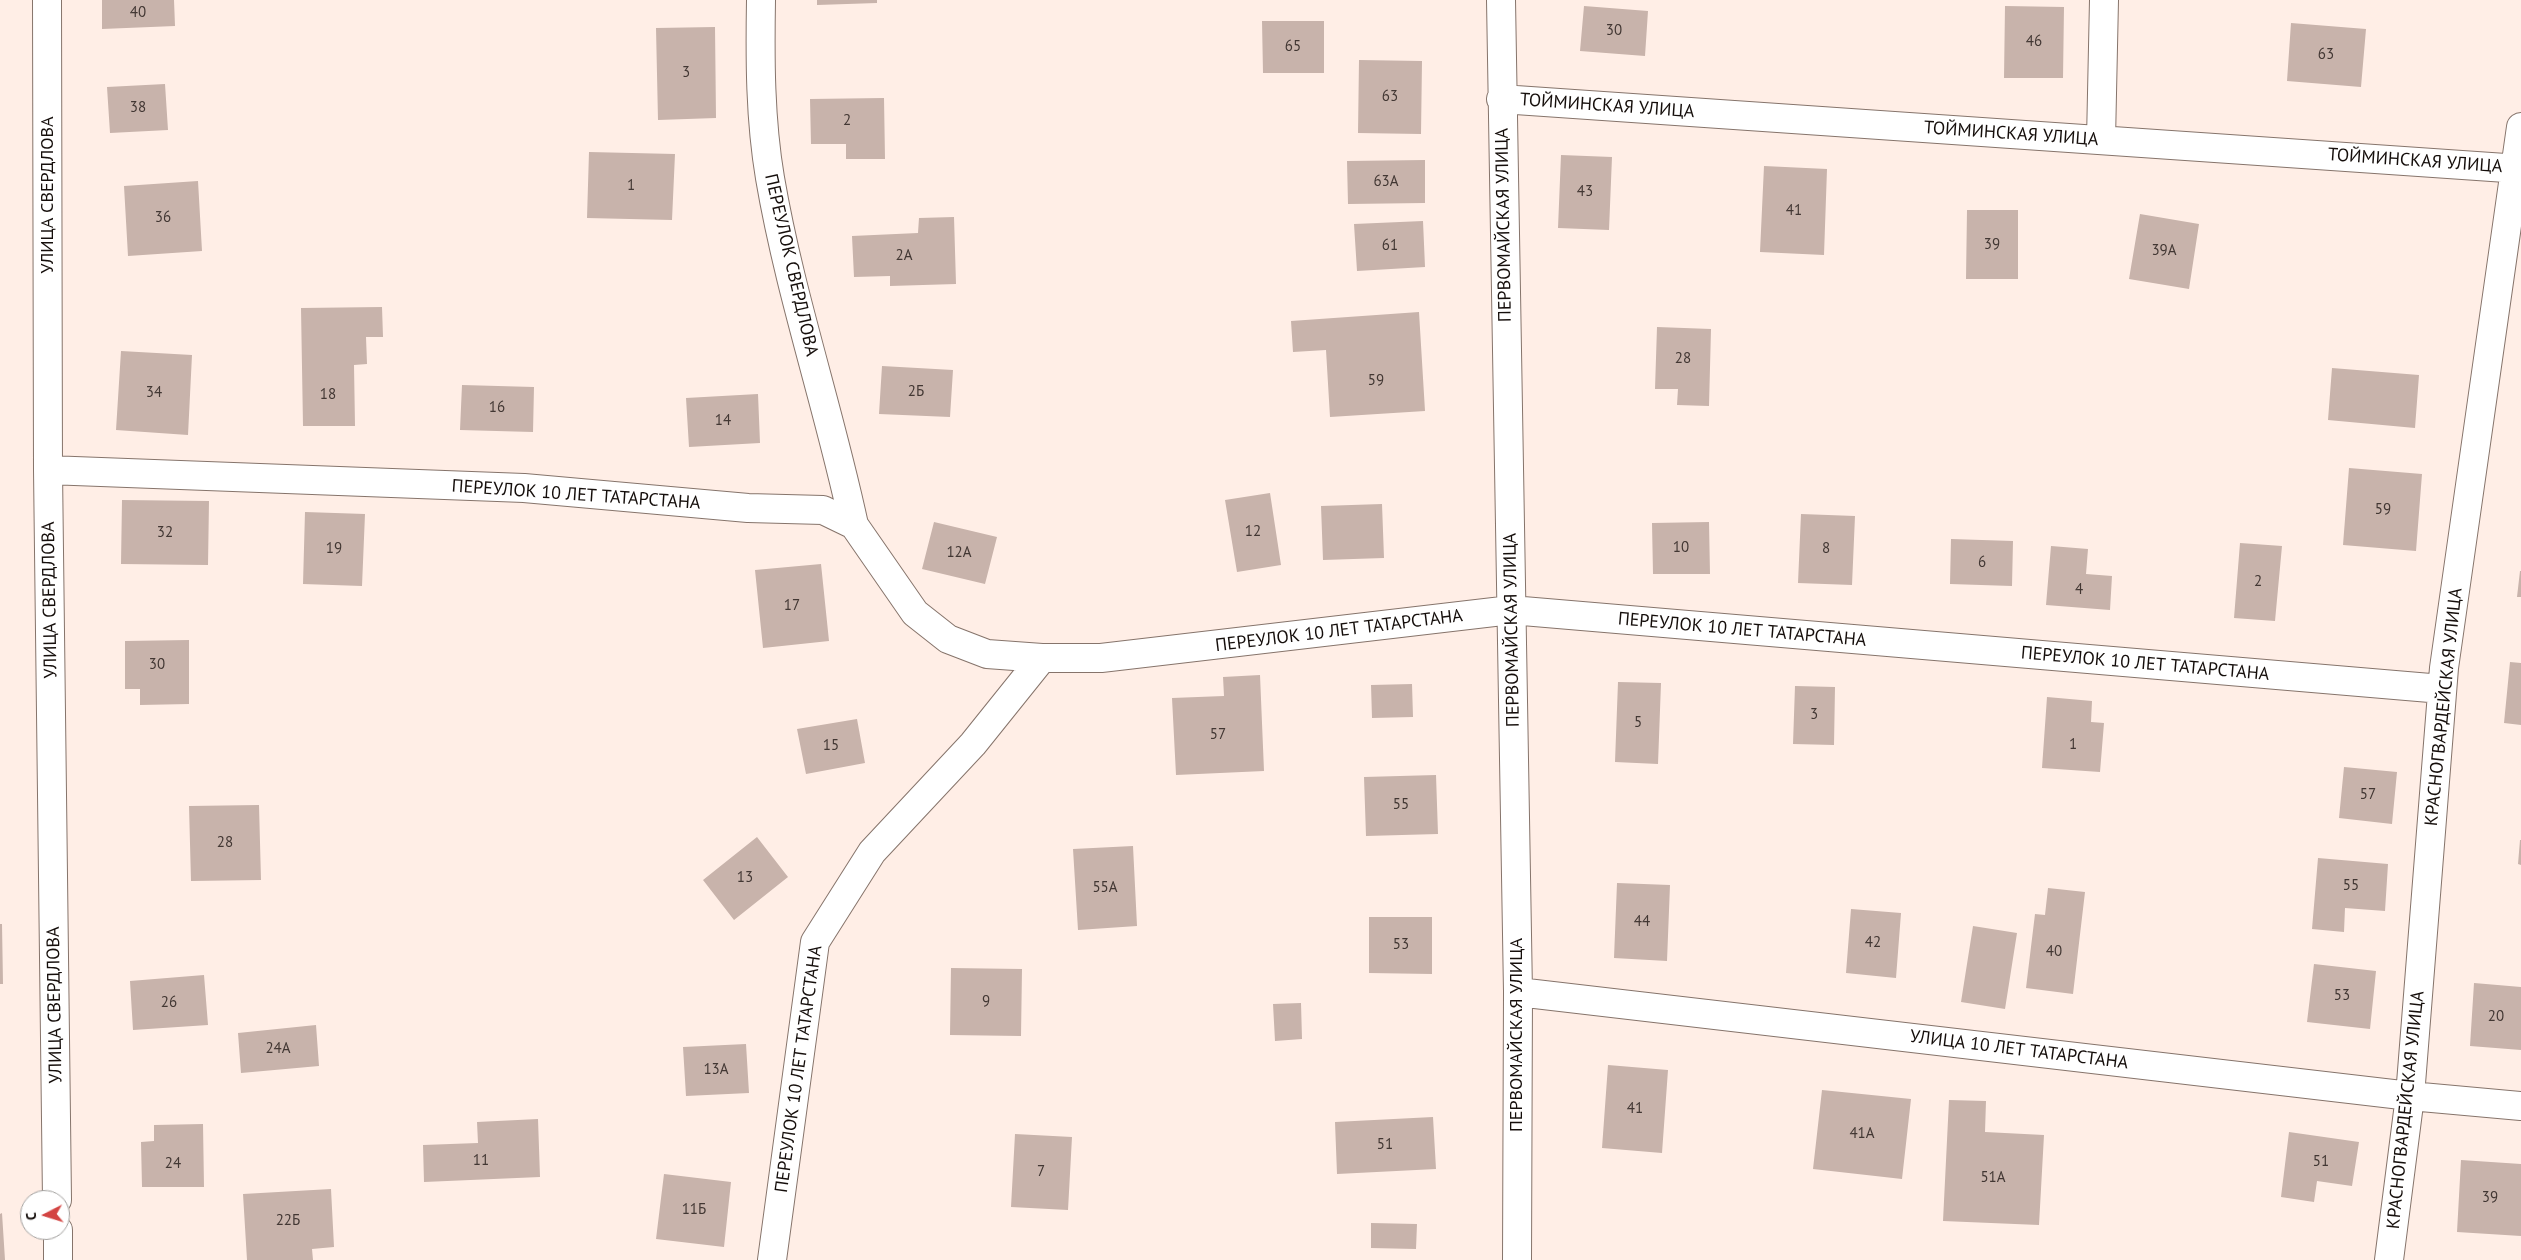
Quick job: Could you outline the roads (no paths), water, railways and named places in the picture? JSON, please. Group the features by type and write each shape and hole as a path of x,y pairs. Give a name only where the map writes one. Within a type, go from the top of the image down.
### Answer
{"street":[{"name":"УЛИЦА СВЕРДЛОВА","path":"47,0 48,470 57,1190"},
{"name":"ПЕРЕУЛОК СВЕРДЛОВА","path":"761,0 760,77 770,177 797,304 843,471 854,524"},
{"name":"ПЕРВОМАЙСКАЯ УЛИЦА","path":"1501,0 1501,99 1518,992 1517,1260"},
{"path":"2101,140 2104,0"},
{"name":"ТОЙМИНСКАЯ УЛИЦА","path":"1501,99 2519,168"},
{"name":"КРАСНОГВАРДЕЙСКАЯ УЛИЦА","path":"2389,1260 2410,1096 2442,688 2519,168 2521,127"},
{"name":"ПЕРЕУЛОК 10 ЛЕТ ТАТАРСТАНА","path":"48,470 524,488 748,508 823,510 854,524 915,613 948,639 987,654 1042,658 1101,658 1511,610 2442,688"},
{"name":"ПЕРЕУЛОК 10 ЛЕТ ТАТАРСТАНА","path":"772,1260 815,942 872,852 973,744 1042,658"},
{"name":"УЛИЦА 10 ЛЕТ ТАТАРСТАНА","path":"1518,992 2410,1096 2521,1106"},
{"path":"58,1240 58,1260"}]}
